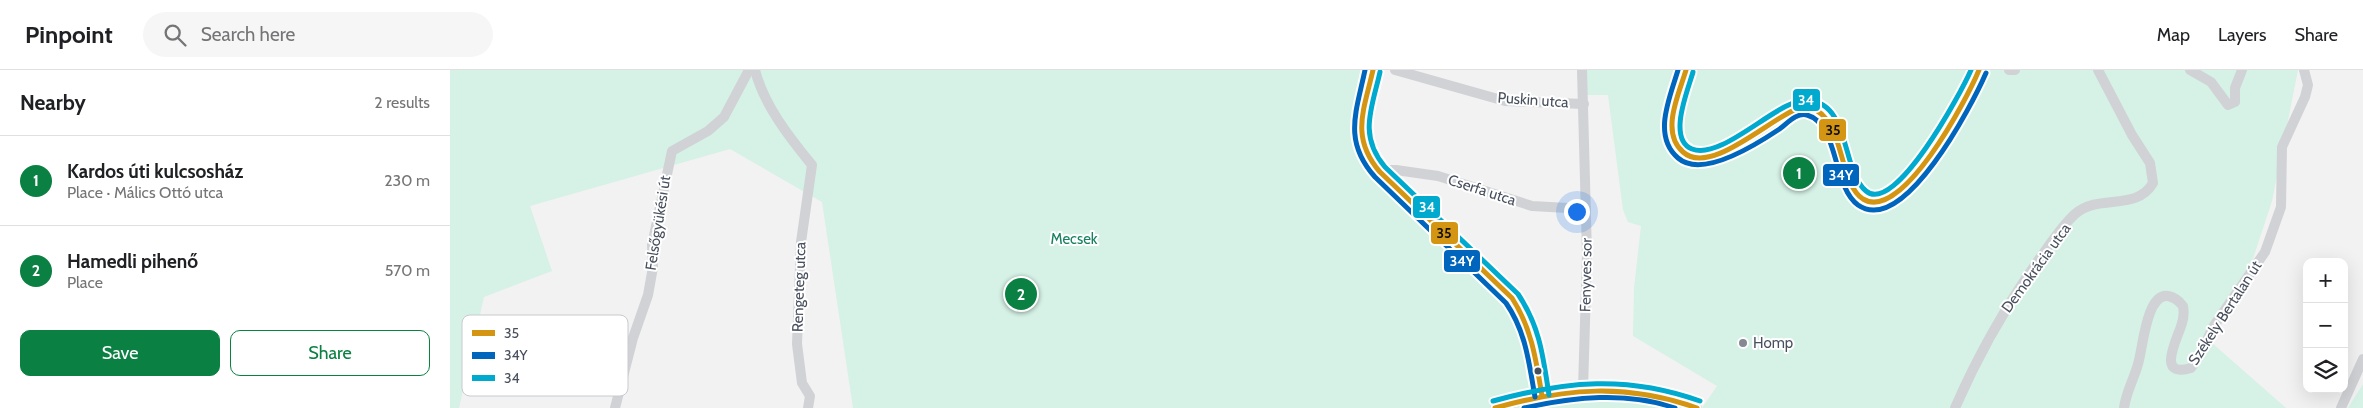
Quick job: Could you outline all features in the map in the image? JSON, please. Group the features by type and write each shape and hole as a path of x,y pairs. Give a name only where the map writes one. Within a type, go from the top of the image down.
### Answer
{"street":[{"name":"Felsőgyükési út","path":"628,357 648,296 652,267 652,245 672,152 676,148 686,145 724,117 748,70"},
{"path":"740,88 763,91 755,70"},
{"path":"1373,70 1364,106 1362,144 1378,170 1512,298 1524,316 1533,340 1542,396"},
{"name":"Puskin utca","path":"1395,70 1505,101 1584,104"},
{"name":"Fenyves sor","path":"1582,70 1587,254 1583,390"},
{"path":"1686,70 1672,125 1673,138 1682,153 1696,159 1713,156 1776,122 1792,109 1812,108 1825,116 1833,132 1853,190 1864,199 1874,202 1888,200 1894,196 1943,138 1964,106 1979,70"},
{"path":"2009,70 2015,70"},
{"name":"Demokrácia utca","path":"1955,408 1991,333 2015,291 2061,229 2084,208 2104,201 2133,200 2145,194 2153,183 2150,163 2132,135 2098,70"},
{"path":"2190,70 2211,82 2228,105 2235,102 2235,88 2242,70"},
{"name":"Székely Bertalan út","path":"2124,408 2125,398 2138,366 2150,309 2156,299 2165,295 2172,297 2183,306 2183,320 2171,356 2172,364 2176,369 2183,371 2191,368 2200,355 2213,327 2265,252 2280,207 2282,147 2305,97 2308,85 2304,70"},
{"name":"Rengeteg utca","path":"763,91 792,140 812,165 801,242 797,344 802,383 810,396 808,408"},
{"name":"Cserfa utca","path":"1378,170 1396,170 1438,176 1532,206 1586,209"},
{"path":"2341,408 2363,359"},
{"path":"1495,408 1542,396 1583,390 1620,390 1684,402 1697,408"}],"green space":[{"name":"Mecsek","path":"450,70 1373,70 1362,132 1380,172 1524,316 1526,377 1539,399 1582,392 1683,402 1697,408 853,408 822,202 730,149 530,206 552,271 484,297 480,315 462,315 462,395 459,408 450,408"},
{"path":"1587,70 2298,70 2272,201 2247,277 2212,343 2286,408 1702,408 1717,386 1633,336 1634,288 1641,226 1628,222 1623,210 1608,95 1587,95"},
{"path":"2363,384 2363,408 2348,408"}],"transit line":[{"name":"34Y","path":"1365,70 1355,126 1355,139 1365,164 1375,177 1506,303 1513,314 1522,337 1535,397"},
{"name":"35","path":"1373,70 1362,123 1362,135 1371,159 1380,172 1512,298 1529,333 1542,396"},
{"name":"34Y","path":"1678,70 1665,116 1664,128 1670,149 1678,158 1688,163 1715,162 1743,151 1778,130 1795,117 1807,115 1817,121 1825,130 1850,196 1858,205 1876,210 1895,202 1915,186 1934,163 1967,112 1986,73"},
{"name":"35","path":"1686,70 1673,112 1672,124 1676,144 1683,152 1696,158 1713,156 1749,138 1784,115 1798,108 1809,107 1821,113 1829,124 1855,191 1863,199 1879,202 1896,193 1914,176 1931,154 1961,106 1979,70"},
{"name":"34","path":"1693,72 1681,114 1680,125 1681,135 1685,144 1692,149 1705,150 1719,146 1782,108 1796,102 1808,100 1822,104 1832,113 1839,125 1852,168 1858,181 1866,191 1878,194 1893,186 1910,169 1926,148 1955,101 1971,70"},
{"name":"34","path":"1380,72 1369,121 1369,132 1377,155 1385,167 1518,294 1531,318 1540,342 1549,395"},
{"name":"34","path":"1493,401 1546,389 1596,384 1622,384 1647,387 1700,401"},
{"name":"35","path":"1495,408 1547,396 1596,391 1645,395 1697,408"},
{"name":"34Y","path":"1524,408 1561,401 1600,398 1638,399 1675,408"}],"place":[{"name":"Kardos úti kulcsosház","path":"1799,173"},
{"name":"Hamedli pihenő","path":"1021,294"},
{"name":"Homp","path":"1743,343"}]}
